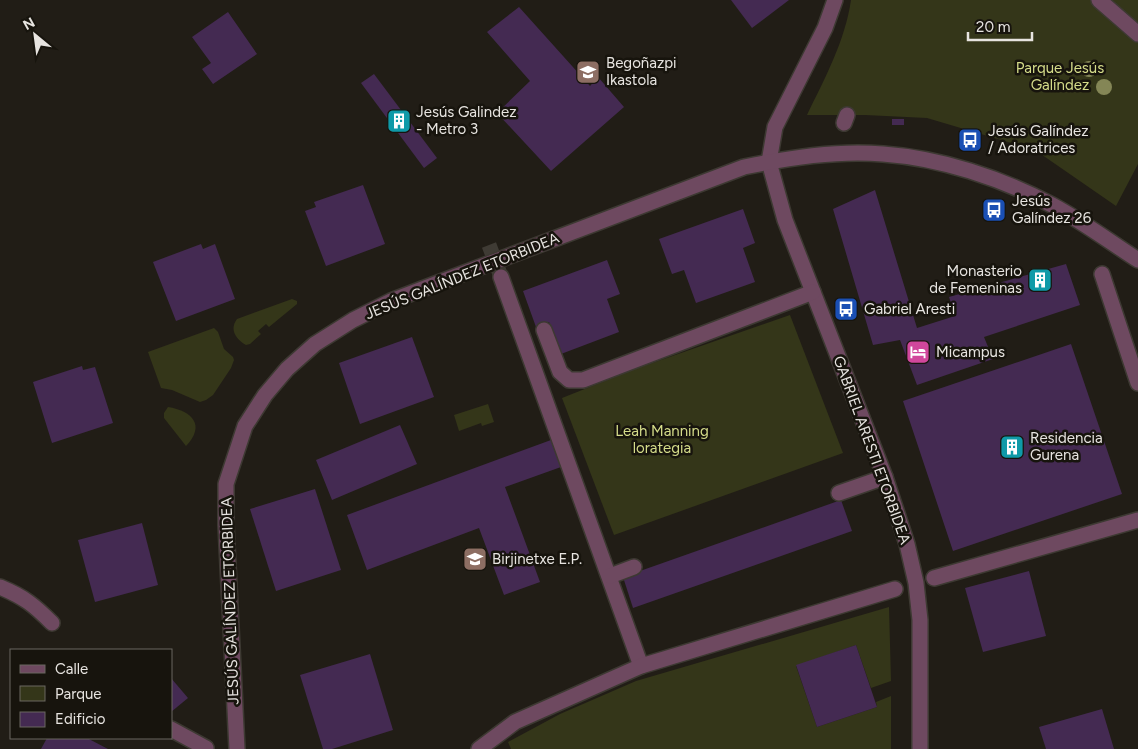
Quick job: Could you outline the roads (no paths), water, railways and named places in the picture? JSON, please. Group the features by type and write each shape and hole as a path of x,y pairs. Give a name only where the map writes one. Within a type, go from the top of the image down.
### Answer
{"street":[{"path":"770,162 776,127 825,28 835,0"},
{"path":"1099,0 1138,34"},
{"name":"JESÚS GALÍNDEZ ETORBIDEA","path":"237,749 226,525 226,484 245,426 265,395 287,369 315,344 353,320 391,301 744,167 770,162 847,154 881,153 912,156 1004,184 1051,205 1138,260"},
{"name":"GABRIEL ARESTI ETORBIDEA","path":"770,162 785,220 885,477 907,544 916,583 920,620 920,749"},
{"path":"1102,274 1138,383"},
{"path":"501,277 641,666"},
{"path":"544,330 560,372 569,380 583,380 813,292"},
{"path":"839,494 885,477"},
{"path":"934,578 1138,520"},
{"path":"610,576 634,568"},
{"path":"0,587 20,595 32,603 52,623"},
{"path":"479,749 515,722 641,666 896,589"},
{"path":"172,730 206,748"}],"tunnel":[{"path":"489,245 500,274"}],"place":[{"name":"Begoñazpi Ikastola","path":"588,72"},
{"name":"Jesús Galindez - Metro 3","path":"399,121"},
{"name":"Jesús Galíndez / Adoratrices","path":"970,140"},
{"name":"Jesús Galíndez 26","path":"994,210"},
{"name":"Monasterio de Femeninas","path":"1040,280"},
{"name":"Gabriel Aresti","path":"846,309"},
{"name":"Micampus","path":"918,352"},
{"name":"Residencia Gurena","path":"1012,447"},
{"name":"Birjinetxe E.P.","path":"475,559"}],"park label":[{"name":"Parque Jesús Galíndez","path":"1060,76"},
{"name":"Leah Manning lorategia","path":"662,440"}]}
